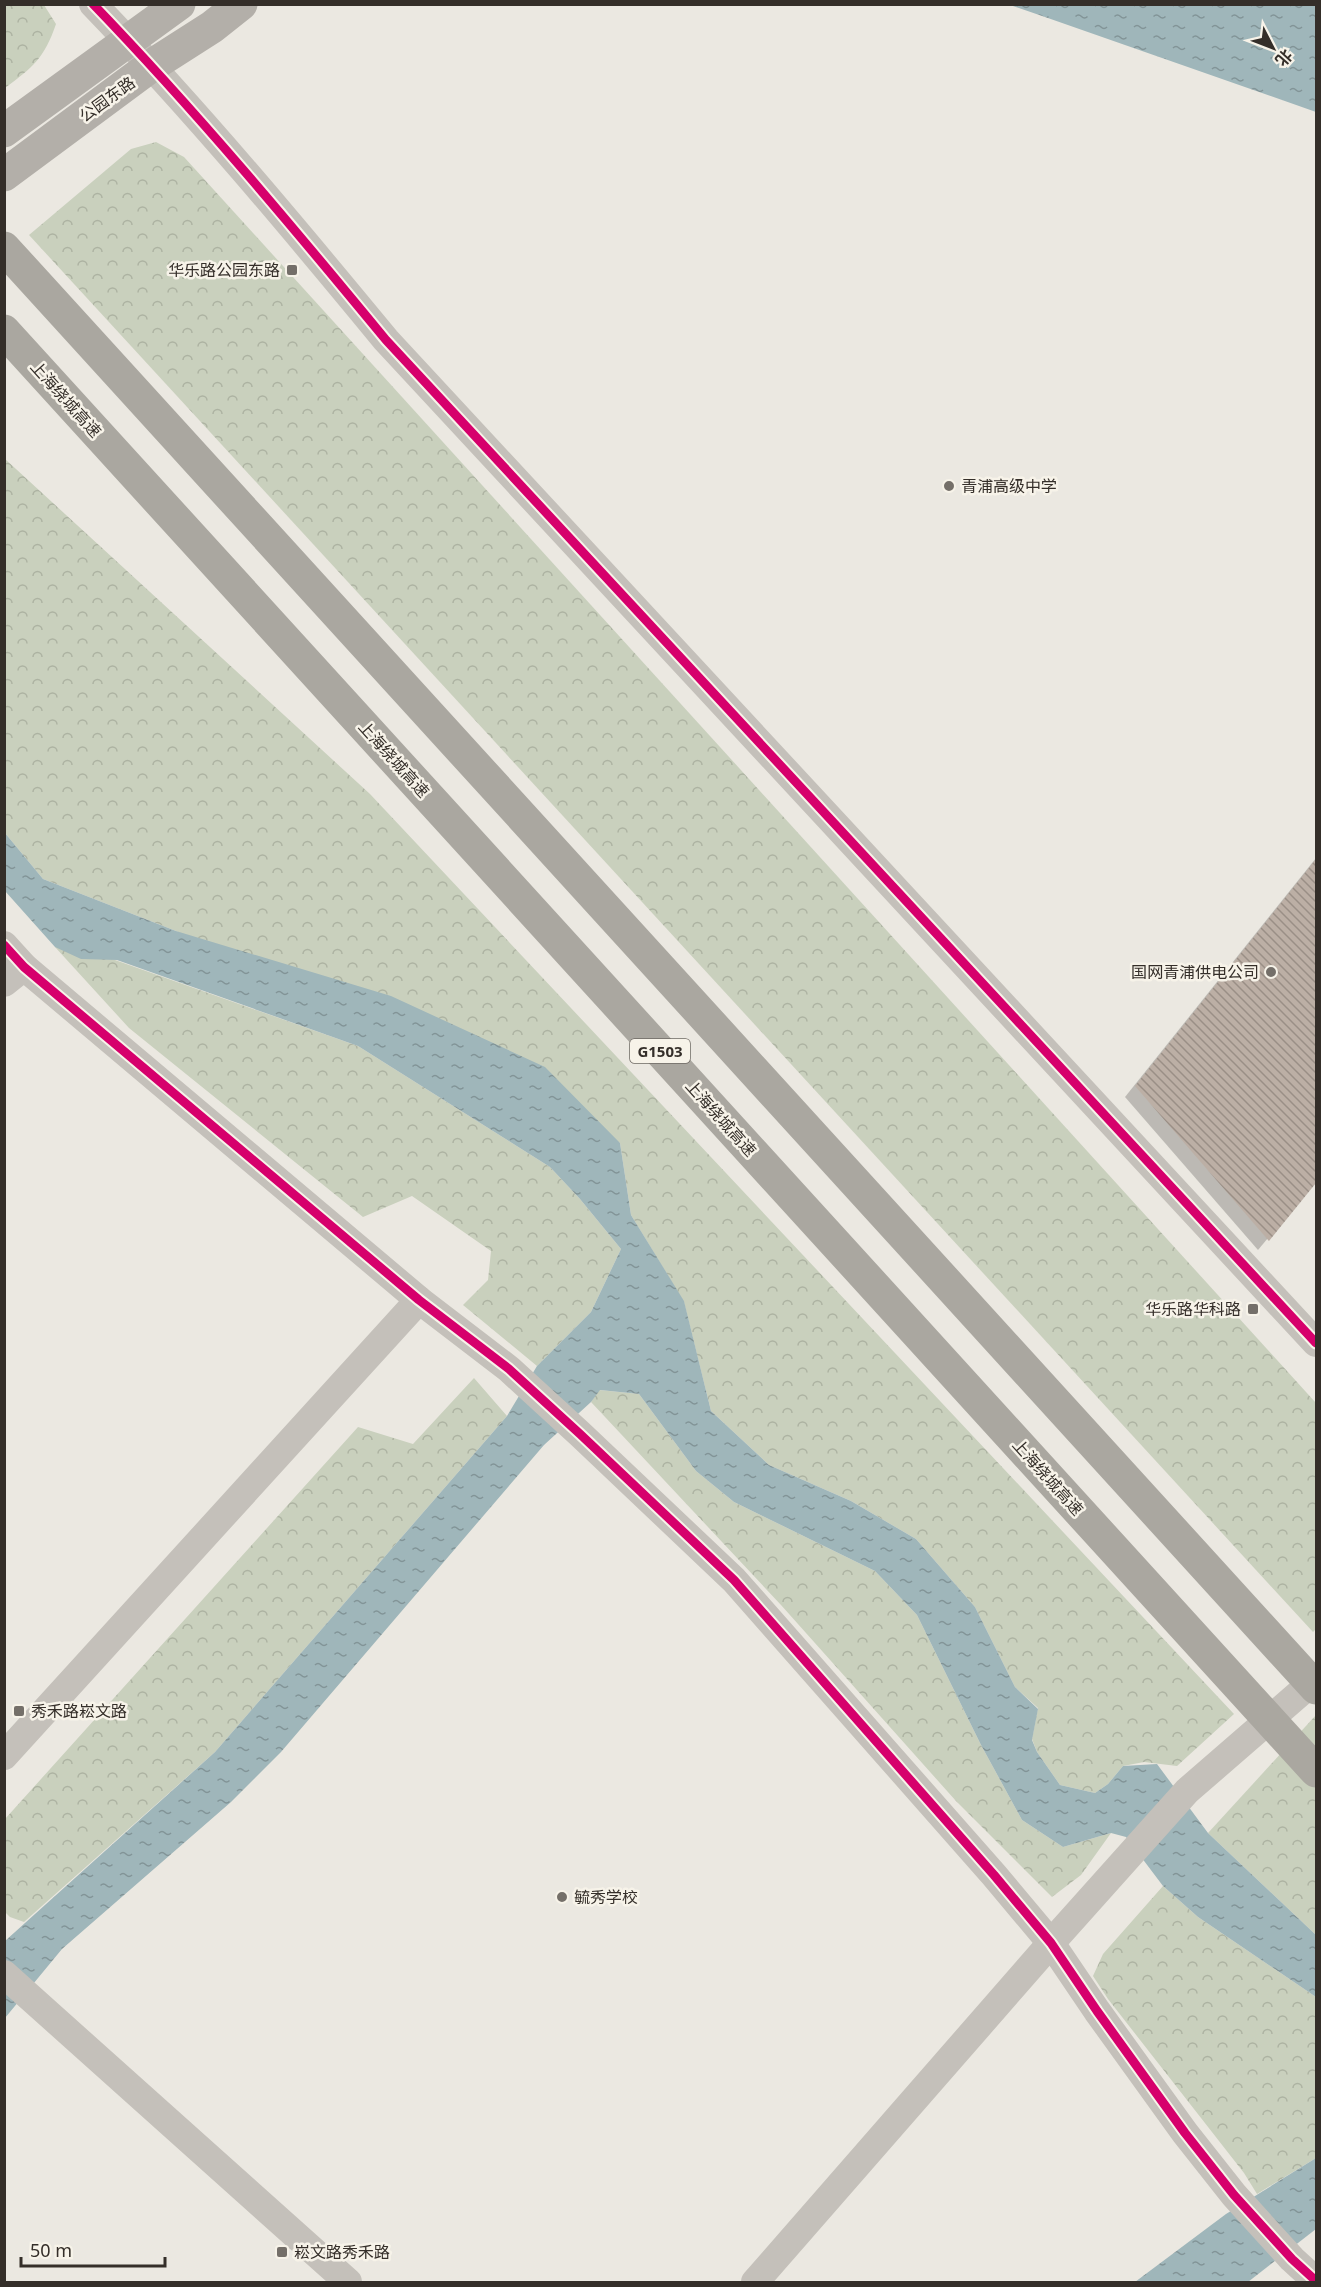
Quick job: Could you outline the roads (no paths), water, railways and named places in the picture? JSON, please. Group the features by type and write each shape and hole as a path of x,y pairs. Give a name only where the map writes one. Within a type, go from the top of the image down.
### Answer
{"highway":[{"path":"4,248 1317,1688"},
{"name":"上海绕城高速","path":"4,331 1317,1771"}],"main road":[{"path":"4,131 179,4"},
{"name":"公园东路","path":"4,175 241,4"}],"street":[{"path":"93,4 152,66 386,340 1317,1343"},
{"path":"4,945 14,975 509,1370 734,1580 994,1875 1050,1943 1185,2133 1234,2195 1292,2259 1317,2281"},
{"path":"4,1756 419,1300"},
{"path":"755,2283 1050,1943 1187,1791 1317,1679"},
{"path":"4,1974 332,2278"}],"water":[{"path":"1010,5 1316,5 1316,112 1045,17"},
{"path":"5,833 43,879 176,931 391,996 545,1067 620,1143 631,1215 684,1301 711,1411 769,1465 851,1501 916,1539 975,1607 1015,1687 1038,1709 1032,1740 1037,1752 1060,1785 1095,1793 1108,1784 1123,1766 1157,1764 1208,1833 1316,1935 1316,1997 1198,1917 1163,1886 1126,1837 1111,1833 1063,1847 1022,1820 981,1745 917,1615 875,1571 734,1502 696,1471 639,1394 600,1390 591,1402 544,1445 281,1752 231,1802 62,1949 5,2018 5,1941 215,1752 507,1416 537,1366 591,1312 621,1249 550,1167 358,1046 117,960 81,959 55,947 5,891"},
{"path":"1316,2158 1316,2229 1248,2282 1135,2282 1226,2214"}],"place":[{"name":"华乐路公园东路","path":"292,270"},
{"name":"青浦高级中学","path":"949,486"},
{"name":"国网青浦供电公司","path":"1271,972"},
{"name":"华乐路华科路","path":"1253,1309"},
{"name":"秀禾路崧文路","path":"19,1711"},
{"name":"毓秀学校","path":"562,1897"},
{"name":"崧文路秀禾路","path":"282,2252"}]}
